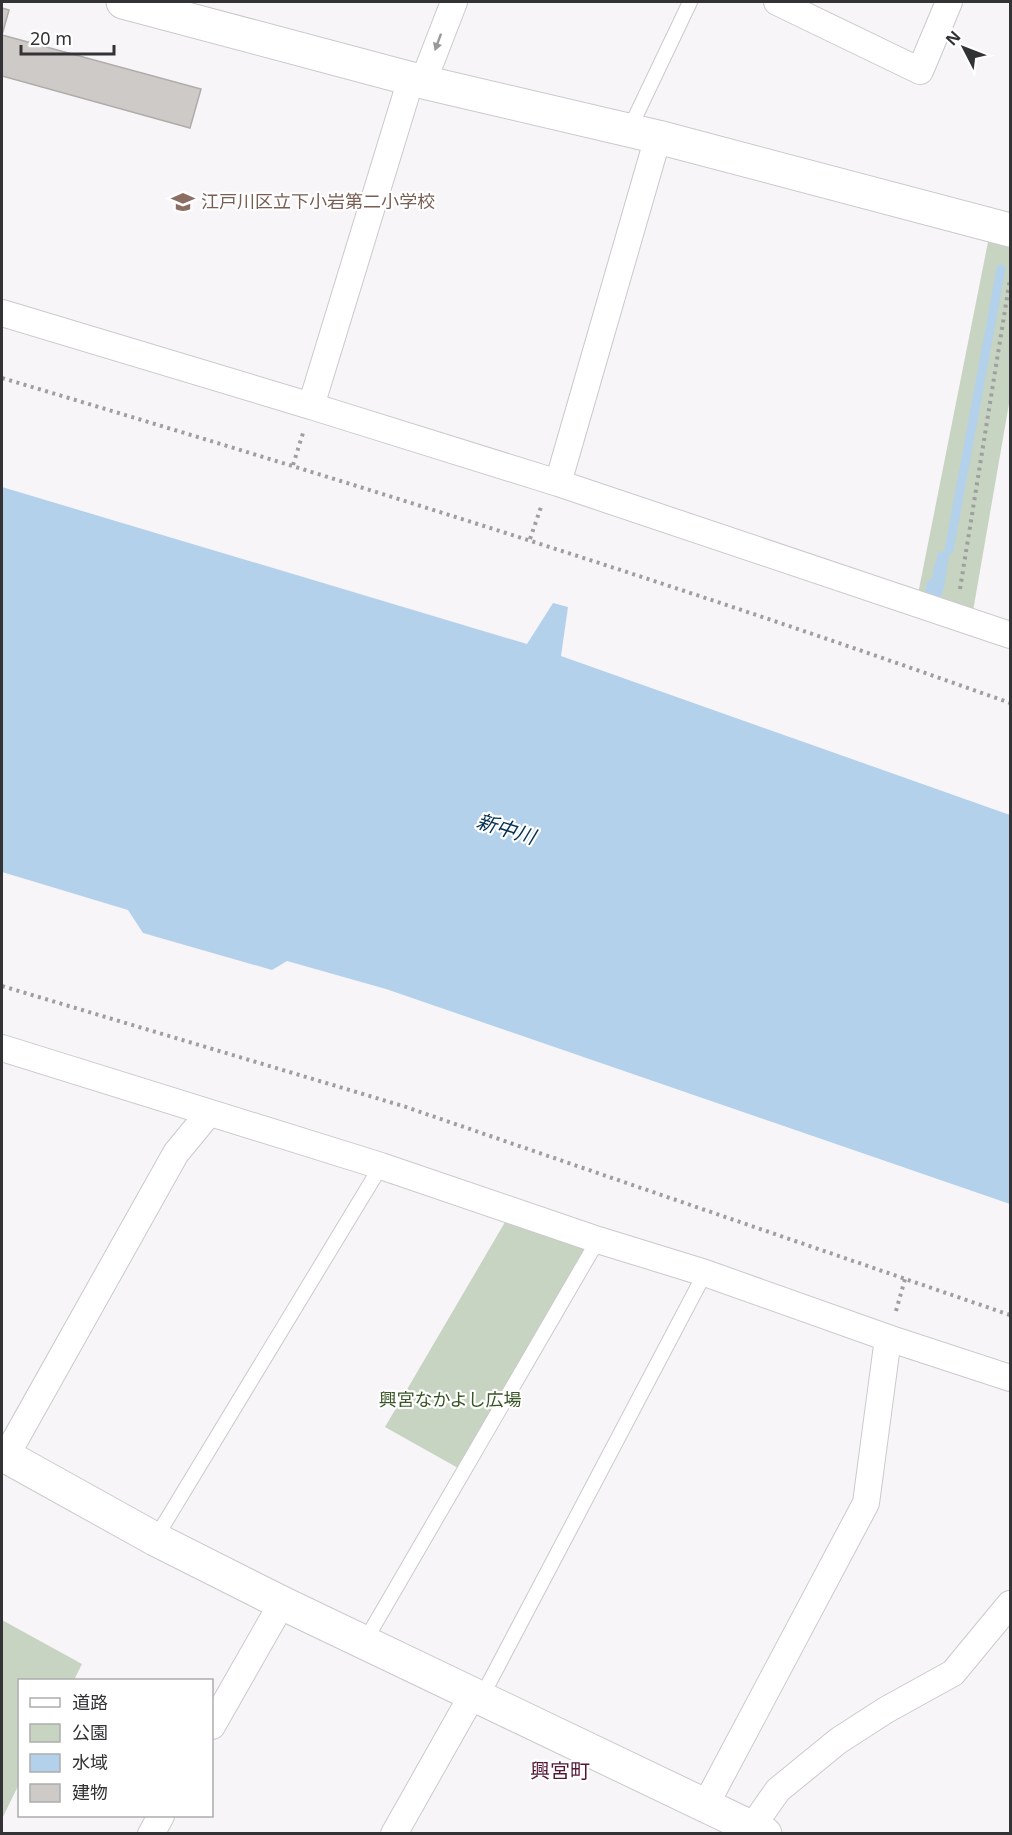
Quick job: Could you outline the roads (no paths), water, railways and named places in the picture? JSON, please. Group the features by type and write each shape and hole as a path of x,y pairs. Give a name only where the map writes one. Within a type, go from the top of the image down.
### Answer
{"street":[{"path":"123,2 417,81 644,134 1011,230"},
{"path":"777,2 920,71 948,2"},
{"path":"308,417 417,81 445,6"},
{"path":"558,483 644,134"},
{"path":"2,313 308,417 558,483 1011,635"},
{"path":"2,1048 381,1166 598,1240 705,1273 888,1338 1011,1378"},
{"path":"209,1113 176,1153 4,1455 155,1539 282,1603 365,1641 754,1831 778,1790 838,1741 886,1710 953,1673 1011,1604"},
{"path":"705,1806 866,1503 888,1338"},
{"path":"213,1724 282,1603"},
{"path":"394,1833 477,1696"},
{"path":"151,1833 160,1817"}],"lane":[{"path":"644,134 690,2"},
{"path":"155,1539 381,1166"},
{"path":"365,1641 598,1240"},
{"path":"477,1696 705,1273"}],"water":[{"name":"新中川","path":"2,487 527,644 553,603 568,607 561,656 1010,815 1010,1204 386,989 287,961 272,970 143,933 128,910 2,872"},
{"path":"939,551 950,553 944,586 937,603 925,595 927,582 933,577"}],"waterway":[{"path":"949,550 1001,269"}],"place":[{"name":"江戸川区立下小岩第二小学校","path":"183,202"}],"district":[{"name":"興宮町","path":"560,1771"}],"park label":[{"name":"興宮なかよし広場","path":"450,1400"}]}
